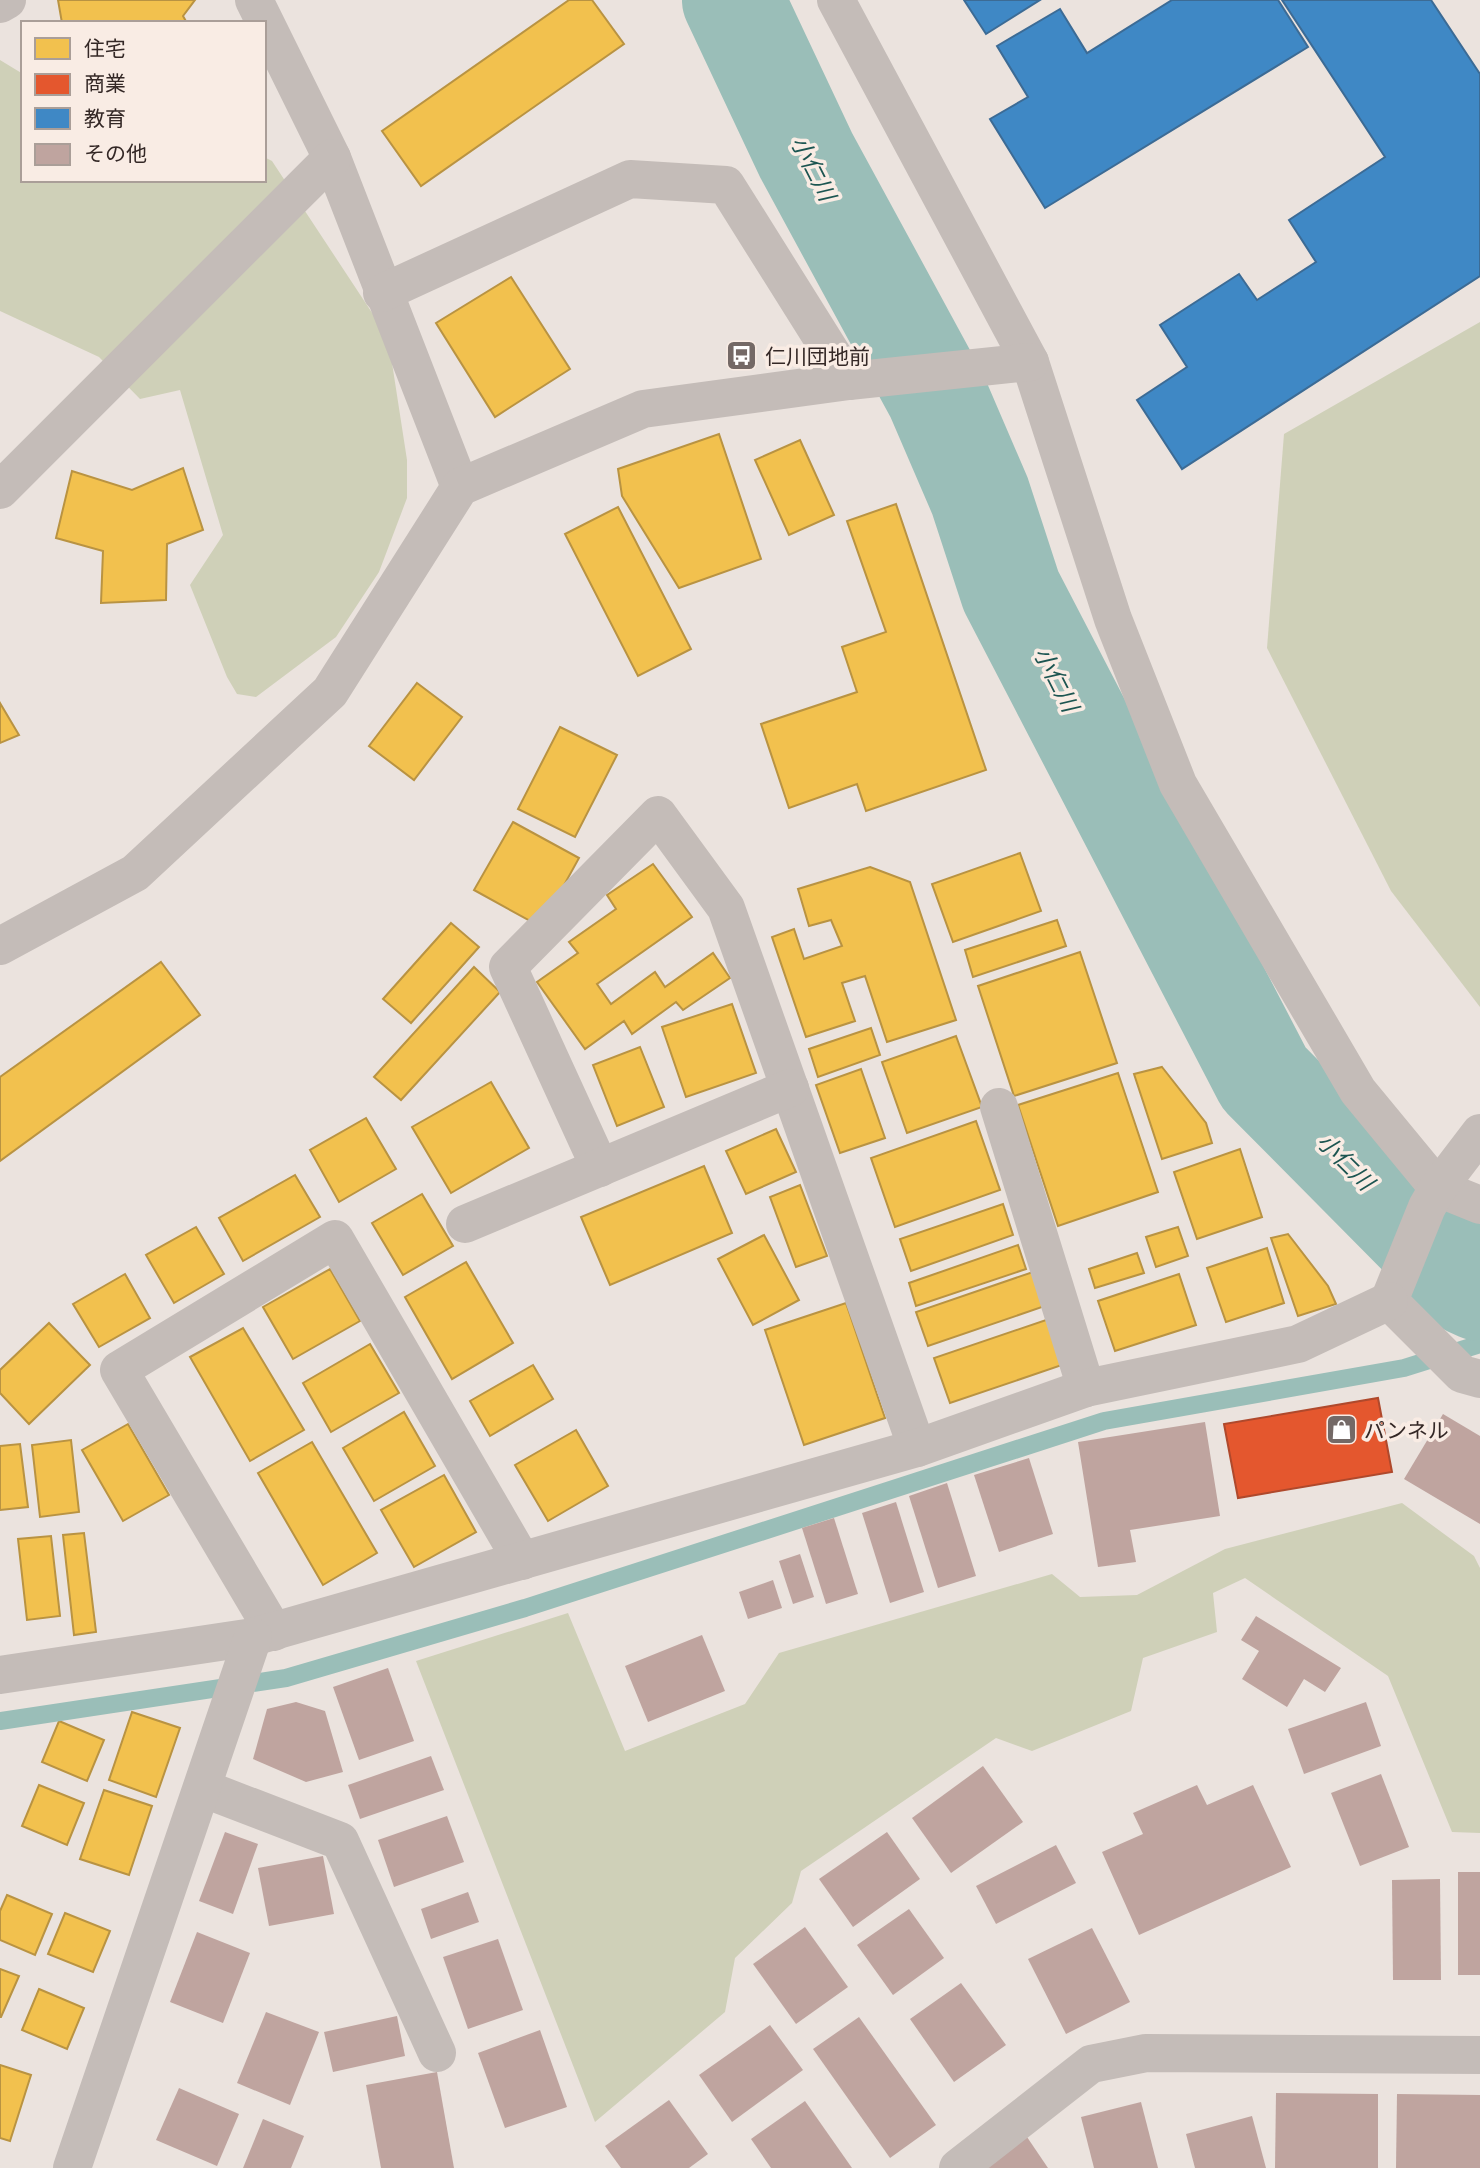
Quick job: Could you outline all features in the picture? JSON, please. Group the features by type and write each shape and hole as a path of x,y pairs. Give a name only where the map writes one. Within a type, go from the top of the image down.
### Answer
{"street":[{"path":"0,4 8,0"},
{"path":"254,0 264,21"},
{"path":"836,0 1030,362 1113,619 1178,784 1358,1091 1432,1197 1480,1205"},
{"path":"266,24 332,158 382,293 460,487"},
{"path":"0,490 332,158"},
{"path":"382,293 630,179 726,185 849,381"},
{"path":"0,946 135,873 330,692 460,487 643,409 849,381 1030,362"},
{"path":"600,1168 508,967 659,815 726,908 917,1448"},
{"path":"465,1224 790,1088"},
{"path":"999,1107 1086,1388"},
{"path":"1400,1303 1432,1197 1480,1133"},
{"path":"72,2168 224,1723 259,1639 120,1370 335,1239 522,1561"},
{"path":"0,1675 259,1639 917,1448 1086,1388 1298,1344 1400,1303"},
{"path":"1400,1303 1471,1377"},
{"path":"202,1788 341,1841 437,2053"},
{"path":"958,2168 1091,2064 1146,2053 1480,2055"}],"green space":[{"path":"0,60 21,73 21,182 266,182 266,158 272,161 388,337 407,460 407,498 379,572 336,637 256,697 237,694 227,677 190,585 223,535 180,390 140,399 99,357 0,311"},
{"path":"1480,322 1480,1007 1391,891 1267,648 1284,434"},
{"path":"1402,1503 1474,1556 1480,1568 1480,1833 1452,1832 1388,1676 1245,1578 1213,1593 1217,1632 1143,1658 1131,1711 1032,1751 996,1738 801,1871 792,1903 735,1958 725,2012 595,2122 416,1661 568,1613 625,1751 745,1704 779,1653 1052,1574 1080,1597 1137,1595 1225,1549"}],"building: 住宅":[{"path":"58,0 195,0 183,16 186,21 62,21"},
{"path":"569,0 592,0 624,44 421,186 382,131"},
{"path":"511,277 570,369 495,417 436,323"},
{"path":"719,434 761,559 679,588 622,496 618,469"},
{"path":"800,440 834,515 789,535 755,460"},
{"path":"183,468 203,530 167,544 166,600 101,603 103,551 56,538 72,471 132,490"},
{"path":"896,504 986,770 866,811 857,784 789,808 761,724 857,692 842,647 886,632 847,521"},
{"path":"618,507 691,649 638,676 565,534"},
{"path":"417,683 462,717 414,780 369,746"},
{"path":"0,703 19,735 0,743"},
{"path":"560,727 617,755 575,837 518,809"},
{"path":"513,822 579,858 541,927 474,890"},
{"path":"1020,853 1041,911 953,942 932,884"},
{"path":"653,864 692,917 597,984 611,1004 655,972 665,987 713,953 730,978 683,1010 676,1002 632,1034 624,1021 585,1049 537,982 578,953 569,942 616,909 607,895"},
{"path":"870,867 910,882 956,1020 887,1042 865,976 842,983 855,1021 806,1037 772,937 794,929 804,959 842,946 831,920 809,926 798,889"},
{"path":"1057,920 1066,946 973,977 965,950"},
{"path":"451,923 479,947 411,1023 383,999"},
{"path":"1080,952 1117,1063 1014,1096 978,986"},
{"path":"161,962 200,1015 0,1161 0,1077"},
{"path":"474,967 500,992 401,1100 374,1077"},
{"path":"732,1004 756,1073 686,1097 662,1027"},
{"path":"871,1028 880,1055 818,1077 809,1049"},
{"path":"956,1036 982,1107 907,1133 882,1062"},
{"path":"640,1047 664,1107 617,1126 593,1065"},
{"path":"1162,1067 1206,1123 1212,1143 1162,1159 1134,1074"},
{"path":"861,1069 885,1138 840,1153 816,1085"},
{"path":"1118,1073 1158,1192 1058,1226 1018,1105"},
{"path":"491,1082 529,1148 451,1193 412,1127"},
{"path":"366,1118 396,1169 339,1202 310,1150"},
{"path":"976,1121 1000,1190 895,1227 871,1158"},
{"path":"776,1129 796,1172 746,1194 726,1151"},
{"path":"1240,1149 1262,1217 1197,1239 1174,1172"},
{"path":"704,1166 732,1233 610,1285 581,1217"},
{"path":"295,1175 320,1217 243,1261 219,1218"},
{"path":"800,1185 827,1256 796,1267 770,1197"},
{"path":"422,1194 453,1246 403,1275 372,1223"},
{"path":"1003,1204 1013,1235 911,1271 900,1239"},
{"path":"196,1227 224,1274 174,1303 146,1255"},
{"path":"1178,1227 1188,1256 1156,1267 1146,1237"},
{"path":"1288,1234 1328,1286 1336,1304 1298,1316 1271,1238"},
{"path":"764,1235 799,1300 753,1325 718,1259"},
{"path":"1018,1245 1026,1269 916,1306 909,1283"},
{"path":"1267,1248 1284,1303 1226,1322 1207,1268"},
{"path":"1137,1253 1144,1273 1095,1288 1089,1269"},
{"path":"466,1262 513,1343 452,1379 405,1297"},
{"path":"330,1269 360,1321 293,1359 263,1307"},
{"path":"1033,1272 1045,1306 928,1346 916,1312"},
{"path":"125,1274 150,1318 99,1347 73,1304"},
{"path":"1179,1274 1196,1325 1115,1351 1098,1301"},
{"path":"846,1303 885,1418 804,1445 765,1330"},
{"path":"1049,1319 1065,1364 950,1403 934,1358"},
{"path":"49,1323 90,1365 29,1424 0,1393 0,1370"},
{"path":"243,1328 304,1430 250,1461 190,1357"},
{"path":"370,1344 399,1393 331,1432 303,1383"},
{"path":"533,1365 553,1399 490,1436 470,1401"},
{"path":"404,1412 435,1466 374,1501 343,1448"},
{"path":"128,1424 169,1495 123,1521 82,1450"},
{"path":"576,1430 608,1486 548,1521 515,1465"},
{"path":"71,1440 79,1512 40,1517 32,1445"},
{"path":"312,1442 377,1553 323,1585 258,1473"},
{"path":"20,1444 28,1507 0,1510 0,1446"},
{"path":"444,1475 476,1532 414,1567 381,1510"},
{"path":"84,1533 96,1632 74,1635 63,1535"},
{"path":"51,1536 60,1616 27,1620 18,1539"},
{"path":"132,1712 180,1728 156,1797 109,1780"},
{"path":"59,1721 104,1740 87,1781 42,1762"},
{"path":"39,1785 84,1803 67,1845 22,1826"},
{"path":"104,1790 152,1806 129,1875 80,1859"},
{"path":"7,1895 52,1914 35,1955 0,1940 0,1911"},
{"path":"65,1913 110,1931 93,1972 48,1954"},
{"path":"0,1969 19,1976 1,2017 0,2017"},
{"path":"39,1989 84,2008 67,2049 22,2030"},
{"path":"0,2065 31,2075 10,2141 0,2138"}],"building: 商業":[{"path":"1378,1398 1392,1472 1238,1498 1224,1424"}],"building: 教育":[{"path":"964,0 1040,0 986,34"},
{"path":"1172,0 1278,0 1308,47 1045,208 990,119 1028,97 997,46 1060,9 1087,53"},
{"path":"1282,0 1431,0 1480,74 1480,276 1182,469 1137,400 1187,367 1160,325 1239,274 1257,300 1316,262 1289,220 1385,157"}],"building: その他":[{"path":"1443,1414 1480,1436 1480,1524 1404,1479"},
{"path":"1205,1422 1220,1516 1130,1530 1136,1562 1098,1567 1078,1442"},
{"path":"1029,1458 1053,1534 999,1552 974,1475"},
{"path":"947,1483 976,1576 938,1588 909,1496"},
{"path":"896,1502 924,1592 890,1603 862,1513"},
{"path":"834,1518 858,1594 826,1604 802,1528"},
{"path":"800,1554 814,1597 793,1604 779,1561"},
{"path":"773,1580 782,1608 748,1619 739,1592"},
{"path":"1256,1616 1341,1668 1325,1692 1304,1679 1287,1707 1242,1679 1259,1651 1241,1640"},
{"path":"702,1635 725,1691 648,1722 625,1666"},
{"path":"388,1668 414,1741 359,1760 333,1687"},
{"path":"296,1702 325,1711 343,1772 306,1782 253,1759 267,1709"},
{"path":"1366,1702 1381,1746 1304,1774 1288,1729"},
{"path":"431,1756 444,1790 360,1819 348,1785"},
{"path":"983,1766 1023,1822 951,1873 912,1818"},
{"path":"1381,1774 1409,1847 1360,1866 1331,1793"},
{"path":"1197,1785 1207,1805 1253,1785 1291,1867 1139,1935 1102,1852 1143,1834 1133,1813"},
{"path":"447,1816 464,1862 394,1887 378,1840"},
{"path":"225,1832 258,1844 233,1914 199,1901"},
{"path":"887,1832 920,1879 853,1927 819,1879"},
{"path":"1056,1845 1076,1883 996,1924 976,1886"},
{"path":"323,1856 334,1914 269,1926 258,1868"},
{"path":"1458,1872 1480,1872 1480,1975 1458,1975"},
{"path":"1440,1879 1441,1980 1393,1980 1392,1880"},
{"path":"468,1892 479,1922 431,1939 421,1909"},
{"path":"909,1909 944,1958 893,1995 857,1945"},
{"path":"805,1927 848,1987 796,2024 753,1964"},
{"path":"1092,1928 1130,2002 1066,2034 1028,1959"},
{"path":"197,1932 250,1953 223,2023 170,2002"},
{"path":"498,1939 523,2010 468,2029 443,1957"},
{"path":"961,1983 1006,2045 954,2082 910,2019"},
{"path":"266,2012 319,2032 290,2105 237,2083"},
{"path":"397,2016 405,2056 333,2072 324,2032"},
{"path":"859,2017 936,2125 890,2158 813,2049"},
{"path":"770,2025 803,2070 732,2122 699,2075"},
{"path":"540,2030 567,2107 505,2128 478,2053"},
{"path":"437,2072 454,2168 381,2168 366,2085"},
{"path":"179,2088 239,2114 217,2166 156,2140"},
{"path":"1276,2093 1378,2094 1378,2168 1275,2168"},
{"path":"1397,2094 1480,2095 1480,2168 1396,2168"},
{"path":"669,2100 708,2154 689,2168 621,2168 605,2146"},
{"path":"805,2101 852,2168 771,2168 751,2139"},
{"path":"1141,2102 1158,2168 1094,2168 1081,2117"},
{"path":"1252,2116 1266,2168 1195,2168 1186,2134"},
{"path":"263,2119 304,2136 291,2168 243,2168"},
{"path":"1027,2137 1048,2168 980,2168"}],"waterway":[{"name":"小仁川","path":"733,0 806,155 937,396 980,496 1011,591 1264,1078 1469,1285 1480,1290"},
{"path":"0,1721 286,1678 525,1608 1104,1421 1404,1368 1480,1344"}],"place":[{"name":"仁川団地前","path":"742,356"},
{"name":"パンネル","path":"1341,1430"}]}
